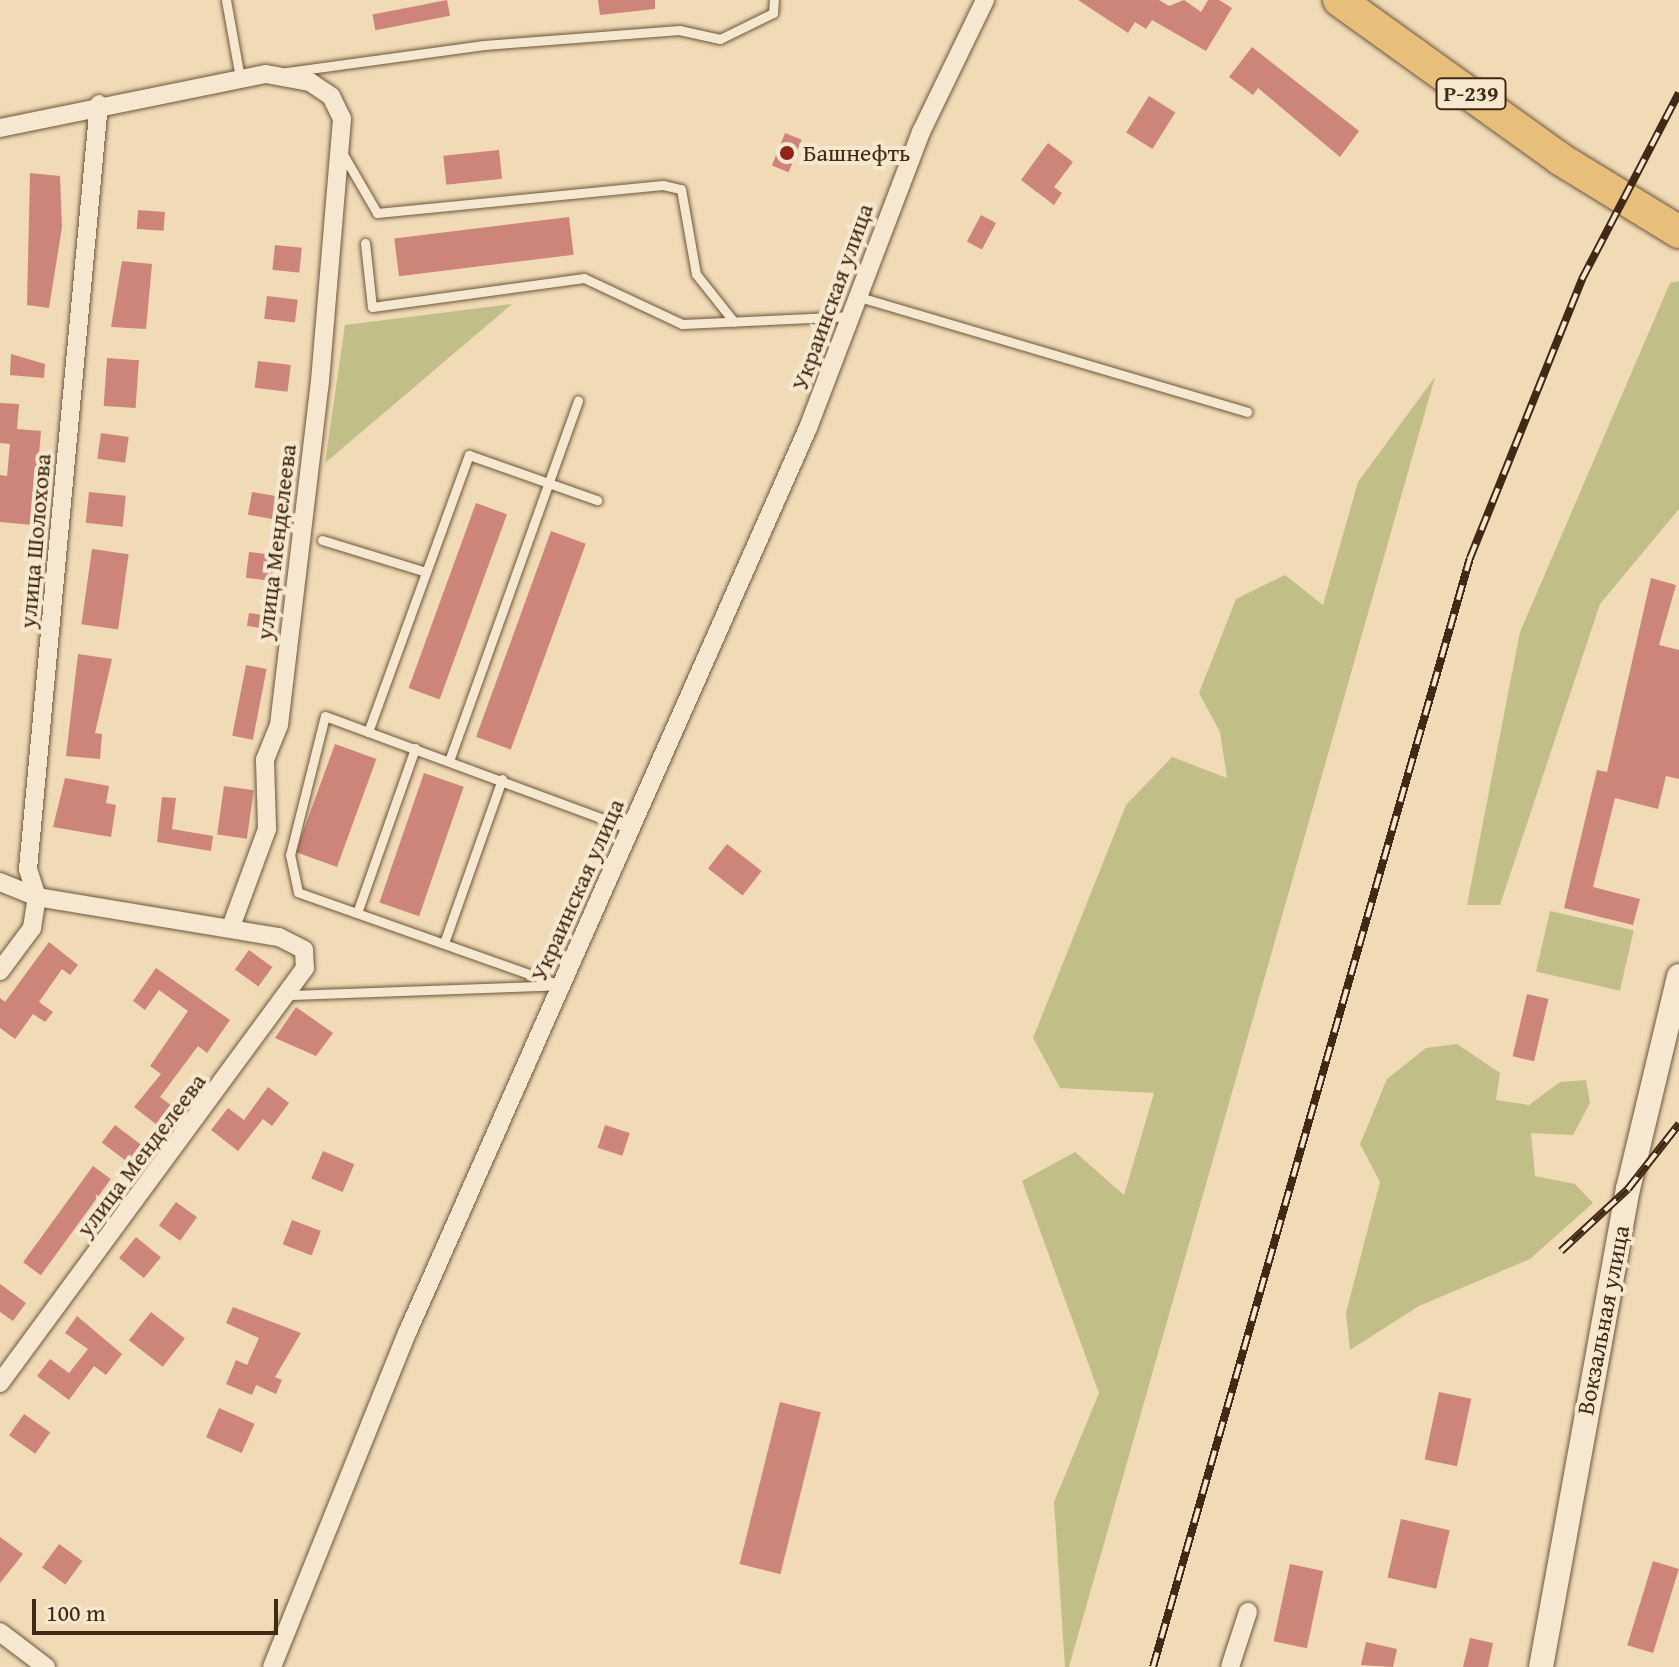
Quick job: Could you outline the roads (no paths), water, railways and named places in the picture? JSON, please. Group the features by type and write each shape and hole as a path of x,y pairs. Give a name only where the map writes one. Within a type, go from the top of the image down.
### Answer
{"highway":[{"name":"Р-239","path":"1339,0 1603,188 1679,232"}],"street":[{"name":"Украинская улица","path":"272,1667 560,985 808,428 921,132 985,0"},
{"name":"улица Менделеева","path":"0,128 99,104 266,74 310,82 331,96 342,119 344,156 279,725 265,760 267,829 232,924 304,950 305,968 291,995 0,1383"},
{"name":"улица Шолохова","path":"0,971 32,928 37,897 28,869 99,104"},
{"path":"0,882 37,897 232,924"},
{"name":"Вокзальная улица","path":"1541,1667 1628,1189 1679,976"},
{"path":"1230,1667 1248,1612"},
{"path":"0,1632 46,1667"}],"lane":[{"path":"226,0 240,78"},
{"path":"266,74 514,42 679,30 720,39 773,13 774,0"},
{"path":"344,156 377,213 663,185 681,189 696,274 734,322"},
{"path":"365,243 372,307 584,278 682,324 849,316"},
{"path":"856,296 1247,412"},
{"path":"449,761 578,400"},
{"path":"368,732 469,455 597,500"},
{"path":"322,540 426,572"},
{"path":"560,985 298,892 290,855 325,716 502,779 630,829"},
{"path":"357,913 415,748"},
{"path":"444,943 502,779"},
{"path":"291,995 560,985"}],"railway":[{"path":"1153,1667 1470,558 1582,279 1679,93"},
{"path":"1561,1251 1628,1189 1679,1124"}],"place":[{"name":"Башнефть","path":"787,153"}]}
